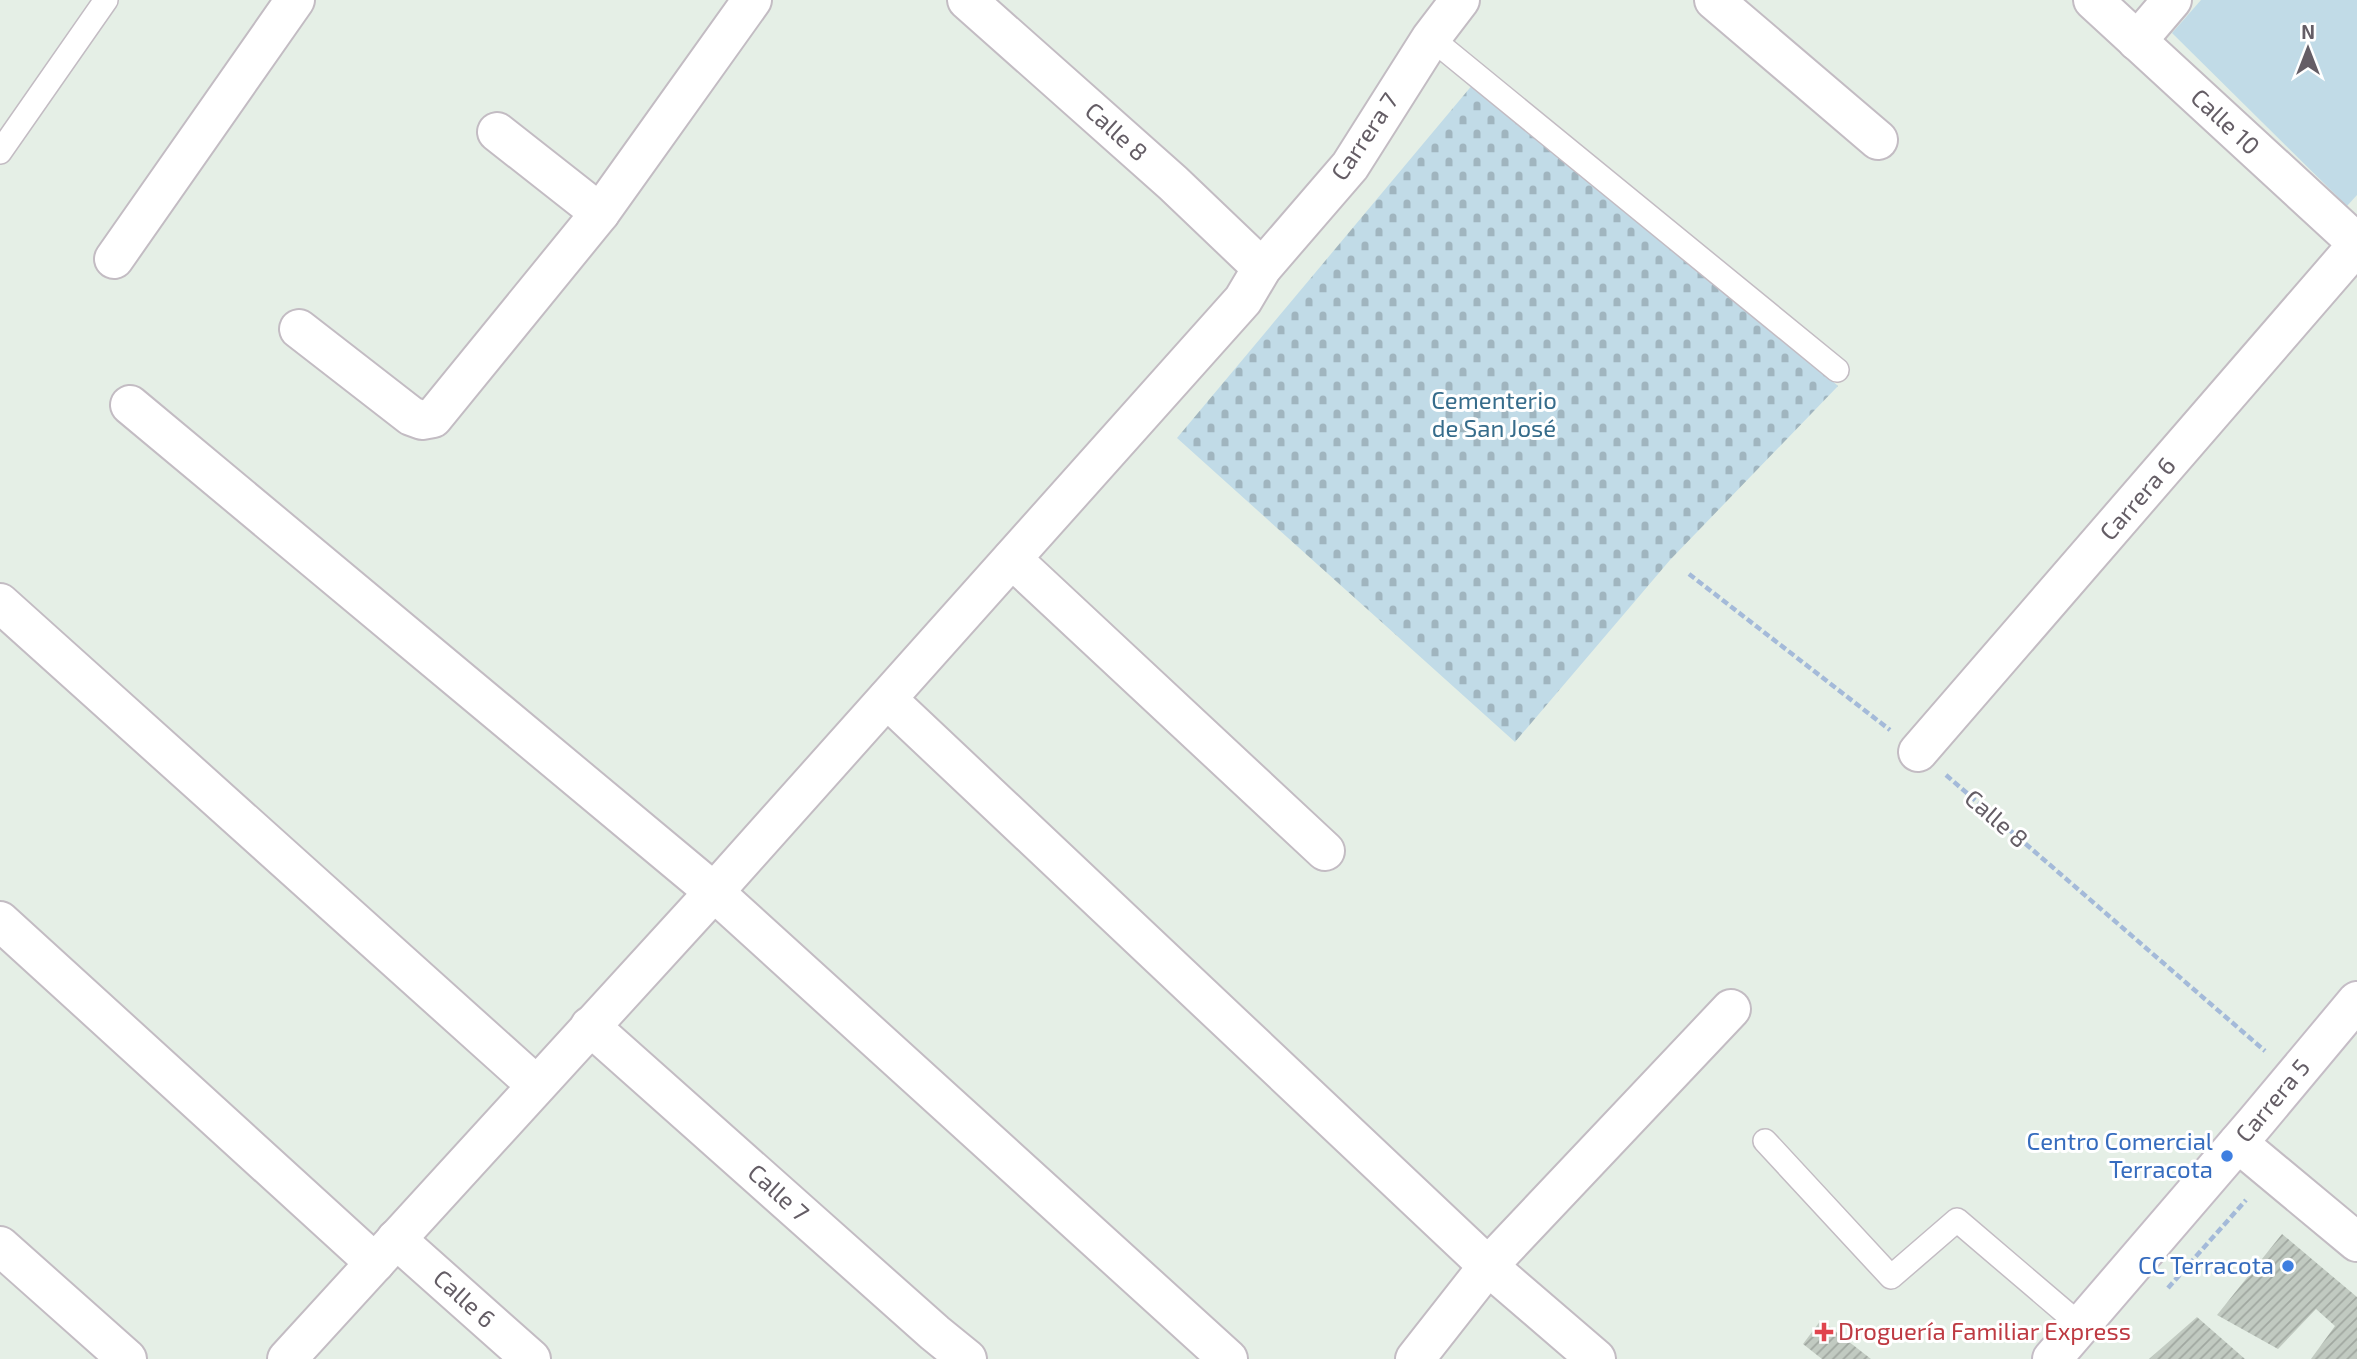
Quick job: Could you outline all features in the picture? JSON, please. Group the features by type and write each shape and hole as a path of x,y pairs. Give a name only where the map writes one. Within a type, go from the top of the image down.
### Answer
{"street":[{"path":"114,259 295,0"},
{"path":"299,329 411,416 422,420 433,418 600,213 752,0"},
{"name":"Calle 8","path":"967,0 1172,183 1262,268"},
{"name":"Carrera 7","path":"288,1359 714,892 1243,300 1262,268 1350,166 1431,38 1460,0"},
{"path":"1714,0 1878,140"},
{"name":"Calle 10","path":"2093,0 2357,244"},
{"path":"2137,41 2172,0"},
{"path":"497,132 600,213"},
{"name":"Carrera 6","path":"1919,752 2357,244"},
{"path":"130,405 714,892 1228,1359"},
{"path":"1012,559 1325,850"},
{"path":"0,603 536,1085"},
{"path":"887,699 1488,1266 1596,1359"},
{"name":"Calle 6","path":"0,921 385,1251 531,1359"},
{"name":"Carrera 5","path":"2052,1359 2357,1001"},
{"path":"1415,1359 1488,1266 1731,1009"},
{"name":"Calle 7","path":"590,1026 924,1324 967,1359"},
{"path":"2238,1143 2357,1242"},
{"path":"0,1246 127,1359"}],"lane":[{"path":"0,152 106,0"},
{"path":"1431,38 1837,370"},
{"path":"1765,1141 1891,1277 1957,1220 2080,1325"}],"path":[{"name":"Calle 8","path":"1689,574 1919,752 2261,1049 2296,1074"},
{"path":"2160,1297 2270,1172"}],"green space":[{"path":"2201,0 2357,0 2357,195 2347,206 2172,33"},
{"name":"Cementerio de San José","path":"1484,71 1838,386 1670,560 1515,742 1177,438"}],"building":[{"name":"CC Terracota","path":"2282,1234 2357,1297 2357,1359 2311,1359 2335,1326 2316,1309 2278,1349 2217,1315"},
{"name":"CC Terracota","path":"2197,1317 2245,1359 2149,1359"},
{"name":"Droguería Familiar Express","path":"1821,1320 1871,1359 1822,1359 1803,1344"}],"place":[{"name":"Centro Comercial Terracota","path":"2227,1156"},
{"name":"CC Terracota","path":"2288,1266"},
{"name":"Droguería Familiar Express","path":"1824,1332"}]}
